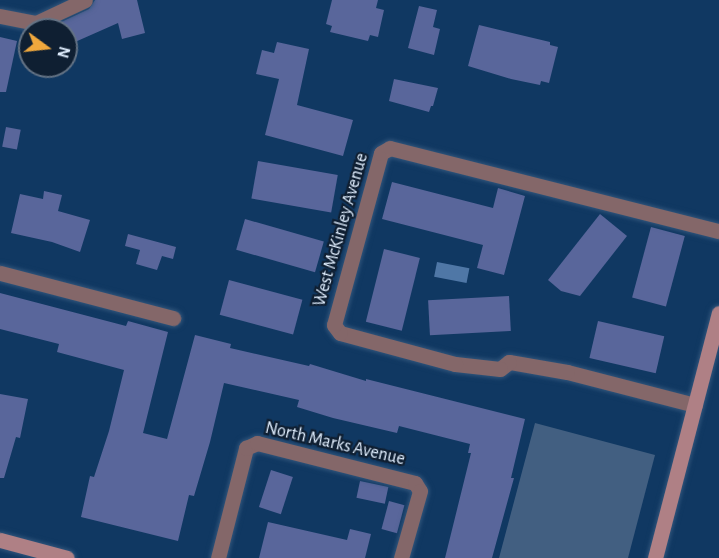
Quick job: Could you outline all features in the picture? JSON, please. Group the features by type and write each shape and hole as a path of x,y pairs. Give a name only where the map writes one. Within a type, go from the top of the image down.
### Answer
{"main road":[{"path":"655,558 719,313"},
{"path":"0,540 67,558"}],"street":[{"path":"0,16 36,23 85,0"},
{"name":"West McKinley Avenue","path":"695,405 567,372 509,362 500,369 455,364 340,333 334,325 381,153 390,148 719,231"},
{"path":"0,273 173,318"},
{"name":"North Marks Avenue","path":"218,558 246,448 257,443 415,483 420,492 401,558"}],"shaded area":[{"path":"437,262 469,268 467,283 434,277"},
{"path":"535,423 655,455 628,558 499,558"}],"building":[{"path":"95,0 137,0 145,33 122,39 118,23 78,41 78,18 70,18 89,9"},
{"path":"332,0 378,0 376,8 384,10 378,37 370,35 368,41 330,32 332,26 326,24"},
{"path":"419,6 437,10 433,27 440,29 434,55 408,48"},
{"path":"479,25 550,42 550,45 558,47 549,83 541,81 540,85 511,79 468,66"},
{"path":"0,37 17,41 6,92 0,92"},
{"path":"277,42 309,49 297,105 353,120 343,156 265,135 279,79 256,74 262,50 274,53"},
{"path":"394,79 438,88 429,112 389,101"},
{"path":"6,127 21,130 17,149 2,147"},
{"path":"258,161 338,175 331,212 251,198"},
{"path":"392,182 493,208 498,188 525,196 504,275 477,268 483,245 382,219"},
{"path":"44,191 62,195 58,211 90,220 80,252 52,242 11,233 20,194 43,199"},
{"path":"600,214 627,236 580,296 561,291 548,280"},
{"path":"245,219 324,242 315,272 236,250"},
{"path":"651,227 685,236 666,307 632,298"},
{"path":"128,234 176,247 173,259 162,256 157,270 136,264 140,250 125,246"},
{"path":"384,249 420,258 402,331 366,322"},
{"path":"229,280 302,300 293,334 220,315"},
{"path":"0,293 126,326 128,321 168,332 143,433 167,439 195,335 231,344 230,348 309,366 310,364 366,381 366,379 525,419 511,478 514,478 492,558 445,558 471,453 468,453 470,444 399,426 397,433 333,418 297,407 299,400 224,383 210,442 194,496 189,495 178,541 81,517 90,476 94,477 109,431 124,370 57,352 59,344 0,329"},
{"path":"509,296 511,331 430,335 428,300"},
{"path":"598,321 664,336 656,373 589,358"},
{"path":"0,394 28,399 20,438 16,437 4,478 0,478"},
{"path":"271,470 293,477 281,514 259,507"},
{"path":"360,481 388,487 385,504 356,498"},
{"path":"389,501 404,505 397,533 381,529"},
{"path":"268,522 347,540 350,529 371,534 365,558 259,558"}]}
